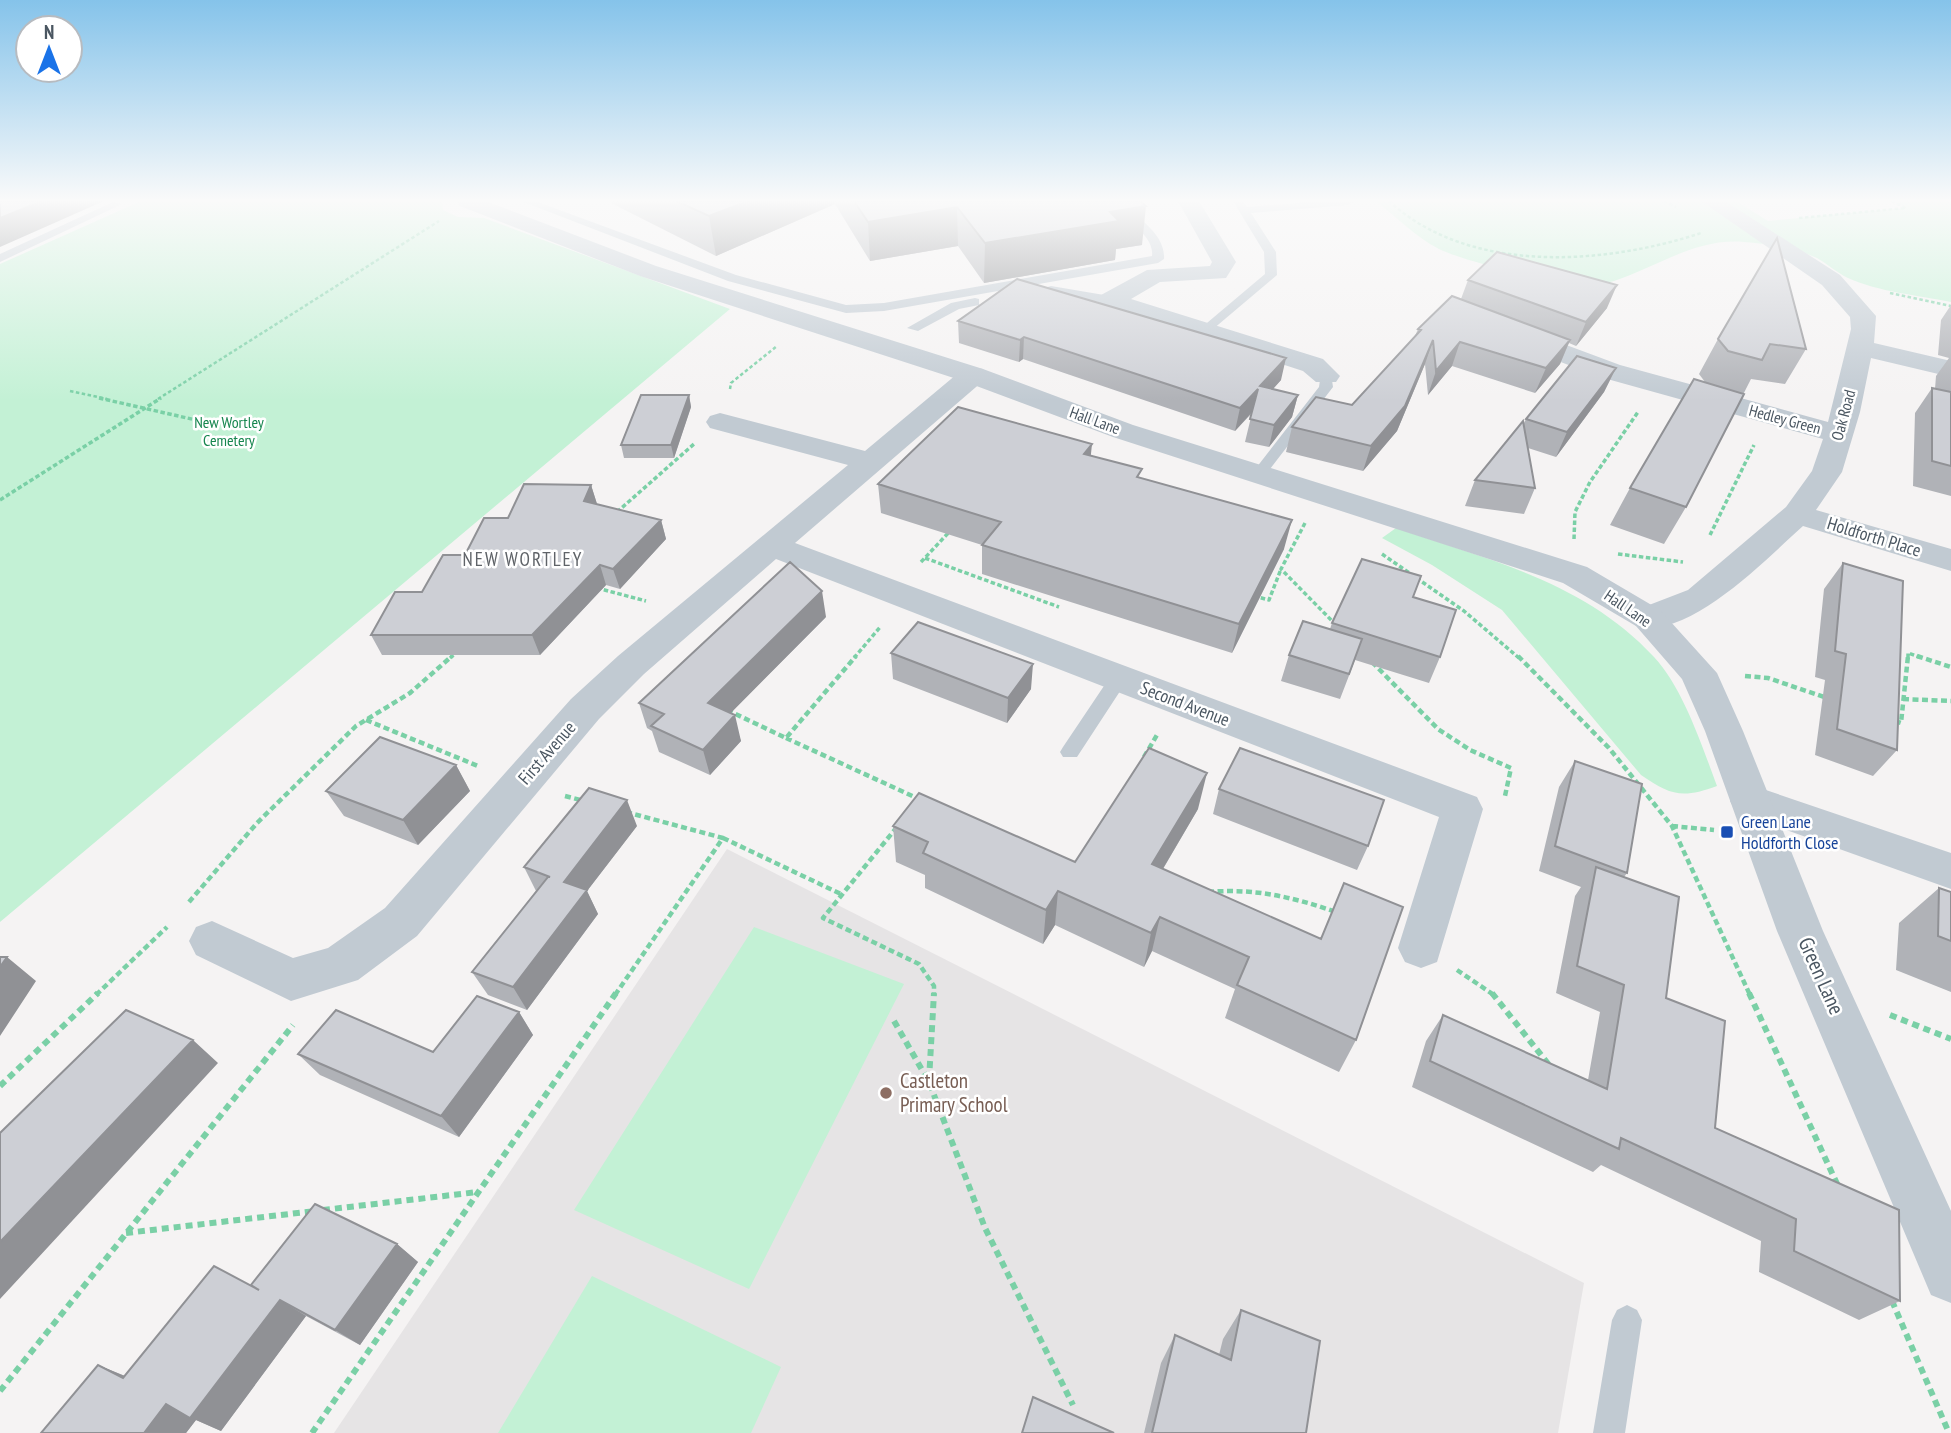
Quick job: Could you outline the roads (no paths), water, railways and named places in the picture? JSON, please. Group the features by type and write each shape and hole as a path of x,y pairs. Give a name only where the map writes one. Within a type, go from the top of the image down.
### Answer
{"street":[{"name":"Hall Lane","path":"640,268 973,375 1123,431 1258,475 1574,561 1648,618 1698,673"},
{"path":"1110,300 1155,275 1218,273 1221,268"},
{"name":"Oak Road","path":"1648,618 1700,598 1797,514 1827,472 1846,412 1864,330 1863,316 1850,298 1813,268"},
{"path":"1110,300 1313,365 1326,376"},
{"name":"Hedley Green","path":"1492,326 1610,371 1838,434"},
{"path":"1859,347 1951,369"},
{"name":"First Avenue","path":"212,942 291,980 341,965 401,922 586,709 690,612 973,375"},
{"path":"720,422 872,462"},
{"name":"Holdforth Place","path":"1797,514 1951,560"},
{"name":"Second Avenue","path":"772,546 1462,809 1420,948"},
{"name":"Green Lane","path":"1698,673 1800,931 1951,1275"},
{"path":"1751,802 1951,871"}],"lane":[{"path":"705,268 732,278 846,309 884,307 1107,268"},
{"path":"1206,331 1270,275 1270,268"},
{"path":"913,328 955,306 1051,290 1110,300"},
{"path":"1258,475 1326,387 1326,376"},
{"path":"1070,752 1119,679"},
{"path":"1609,1433 1627,1320"}],"place":[{"name":"Green Lane Holdforth Close","path":"1727,832"},
{"name":"Castleton Primary School","path":"886,1093"}],"district":[{"name":"NEW WORTLEY","path":"523,559"}],"park label":[{"name":"New Wortley Cemetery","path":"229,431"}]}
